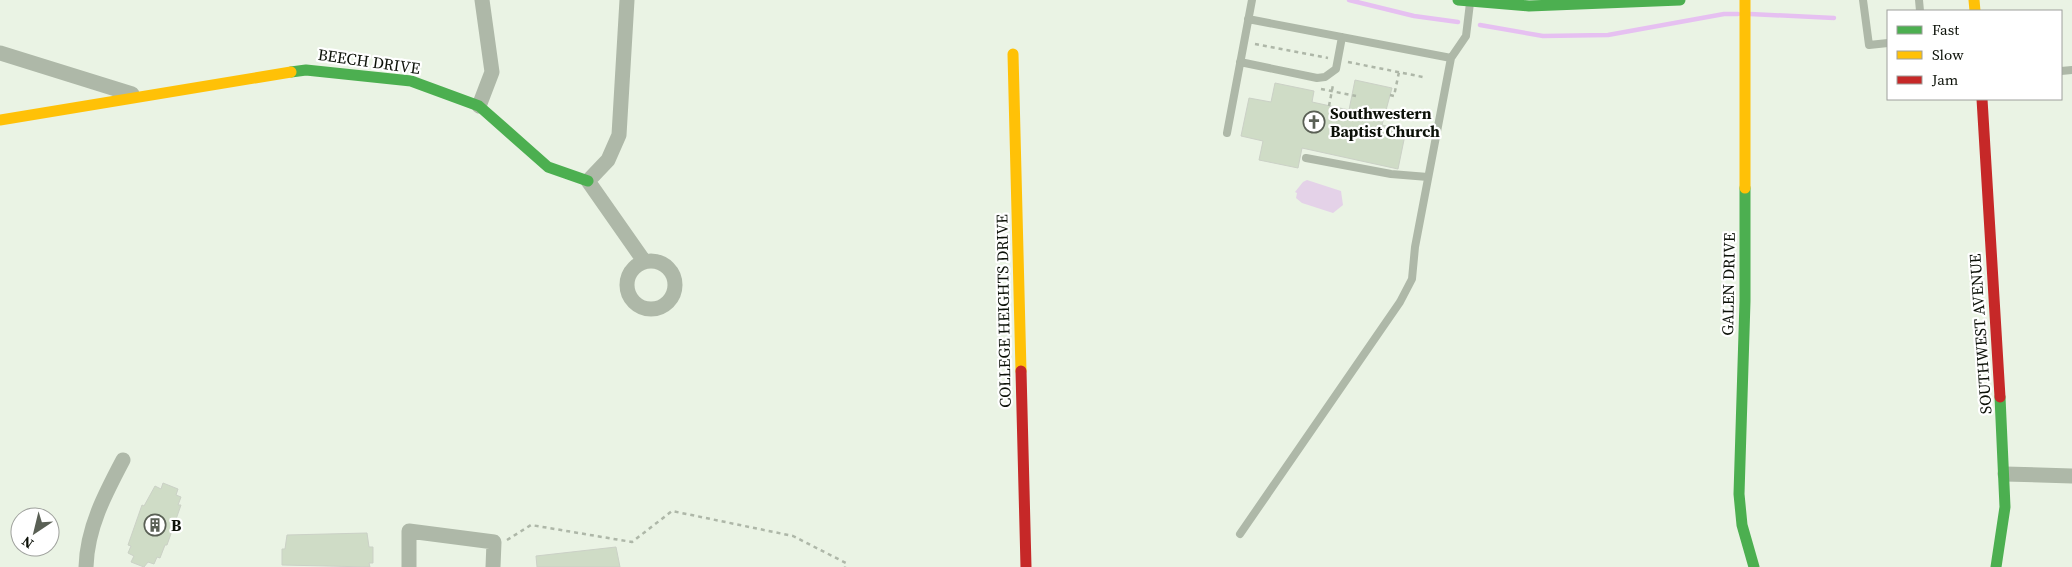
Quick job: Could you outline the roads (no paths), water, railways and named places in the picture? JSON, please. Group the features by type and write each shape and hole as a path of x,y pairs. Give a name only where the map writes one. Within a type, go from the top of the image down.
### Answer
{"street":[{"path":"478,106 492,72 482,0"},
{"path":"627,0 619,135 608,160 588,181 644,261"},
{"path":"1458,0 1529,6 1680,0"},
{"name":"GALEN DRIVE","path":"1745,0 1745,302 1739,494 1742,524 1754,567"},
{"name":"BEECH DRIVE","path":"0,53 136,96"},
{"name":"COLLEGE HEIGHTS DRIVE","path":"1013,54 1026,567"},
{"name":"BEECH DRIVE","path":"0,120 136,96 306,70 411,81 478,106 548,167 588,181"},
{"name":"SOUTHWEST AVENUE","path":"1982,100 2005,474 2005,507 1996,567"},
{"path":"86,567 93,523 123,460"},
{"path":"2005,474 2072,476"},
{"path":"408,567 409,531 500,541 494,567"}],"lane":[{"path":"1227,133 1252,0"},
{"path":"1863,0 1869,45 1887,43"},
{"path":"1240,534 1400,302 1412,279 1415,247 1451,58 1466,36 1470,1"},
{"path":"1248,20 1451,58"},
{"path":"1240,62 1317,78 1325,77 1336,69 1342,37"},
{"path":"1306,158 1391,174 1428,177"}],"waterway":[{"path":"1349,0 1414,16 1458,22"},
{"path":"1480,25 1543,36 1608,35 1724,14 1738,14"},
{"path":"1750,14 1834,18"}],"place":[{"name":"Southwestern Baptist Church","path":"1314,122"},
{"name":"B","path":"155,525"}]}
